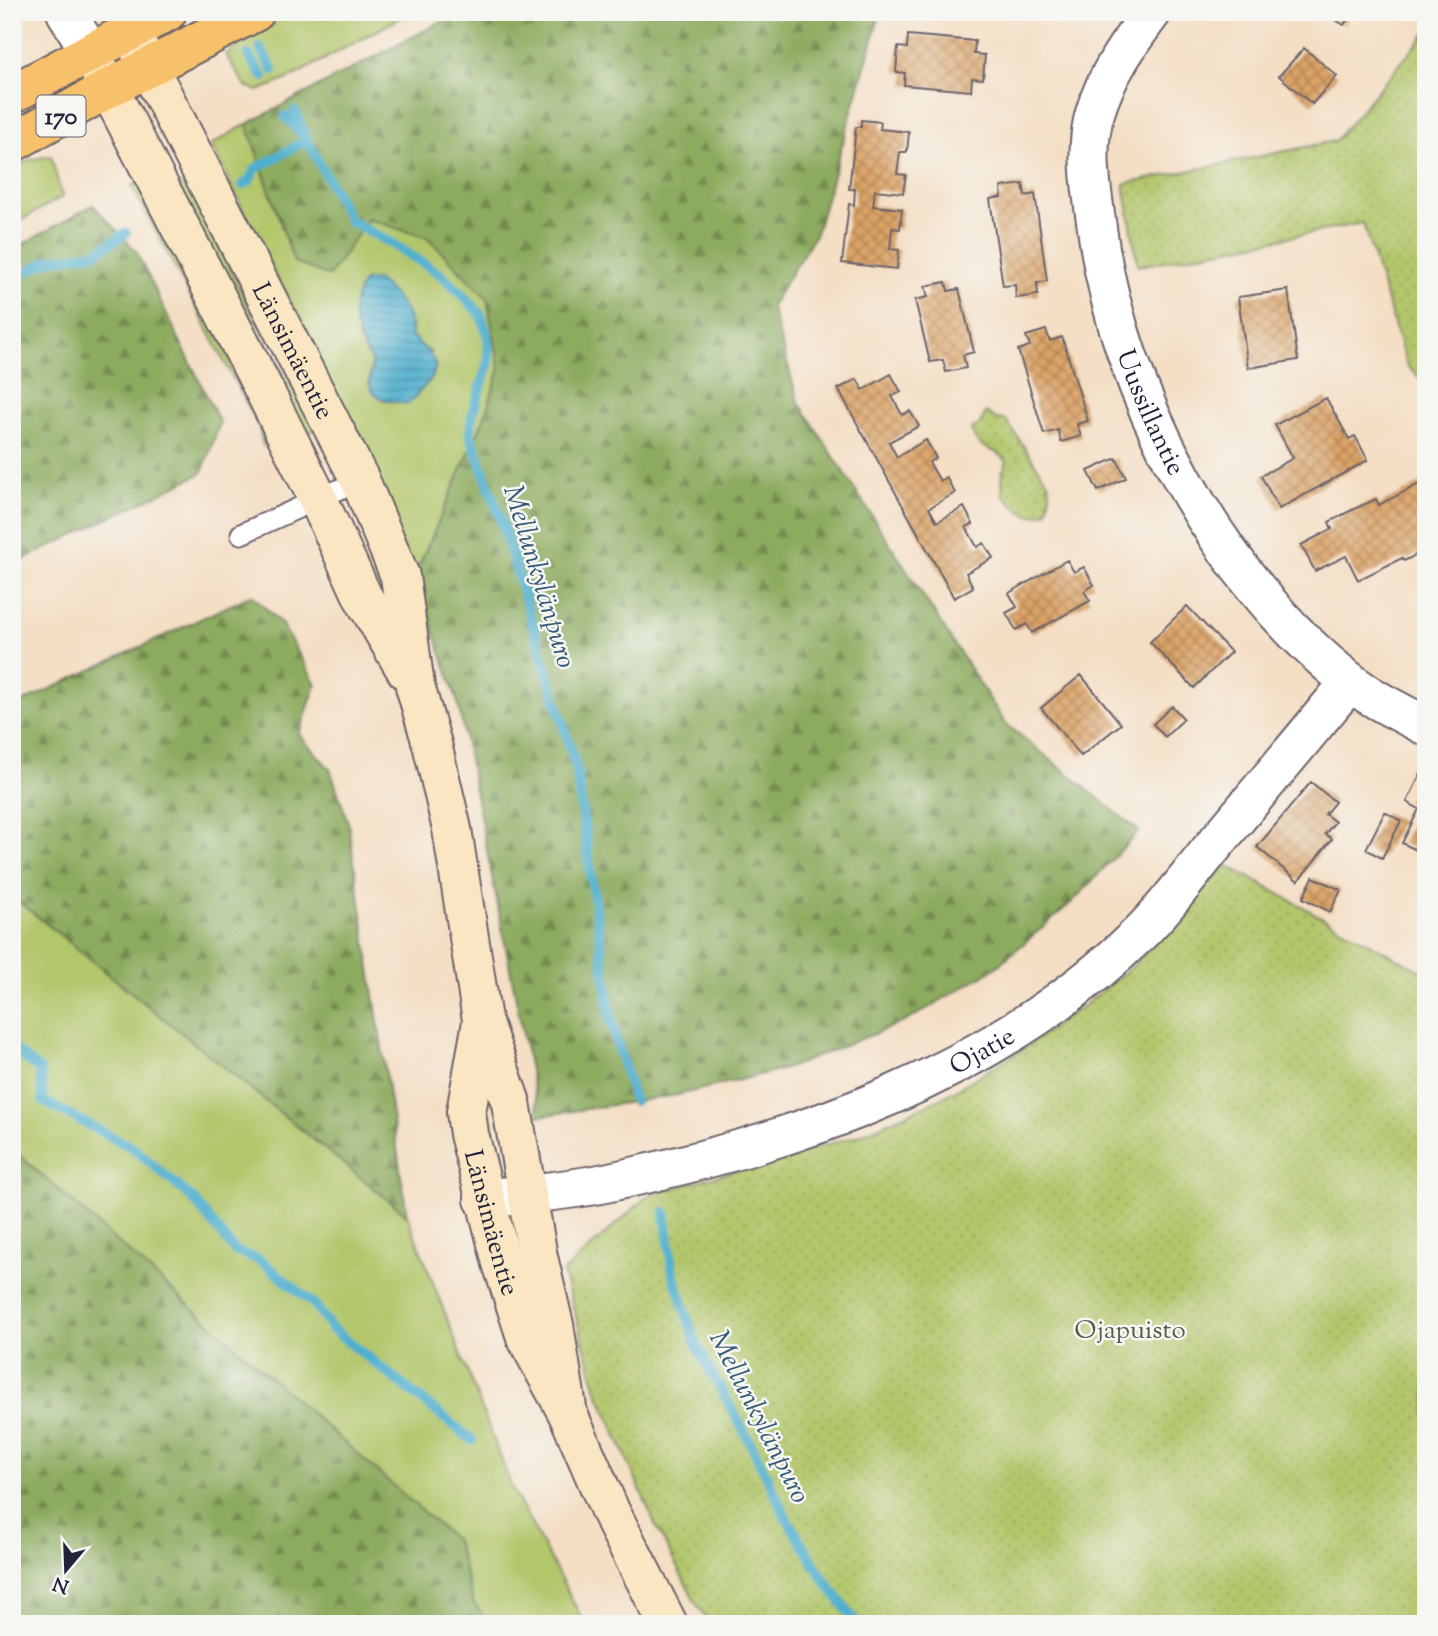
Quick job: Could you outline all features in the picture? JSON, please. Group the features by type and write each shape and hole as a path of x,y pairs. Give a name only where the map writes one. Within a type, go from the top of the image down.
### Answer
{"main road":[{"name":"170","path":"12,94 90,52 124,22 167,12"},
{"name":"170","path":"12,143 109,88 255,12"},
{"name":"Länsimäentie","path":"124,22 360,480 400,576 415,686 452,829 482,1020 510,1103 554,1325 568,1415"},
{"name":"Länsimäentie","path":"90,52 318,499 363,597 415,686"},
{"name":"Länsimäentie","path":"482,1020 466,1112 484,1199 526,1337 568,1415 611,1513 668,1621"}],"street":[{"path":"66,12 90,52"},
{"name":"Uussillantie","path":"1152,12 1109,77 1094,114 1091,138 1090,180 1101,261 1126,349 1166,450 1216,534 1257,590 1309,647 1350,682 1426,726"},
{"name":"Ojatie","path":"484,1199 603,1183 712,1157 783,1136 907,1090 957,1066 1031,1023 1092,977 1142,932 1350,682"}],"lane":[{"path":"242,534 360,480"}],"green space":[{"path":"286,12 411,12 288,79 258,91 245,86 226,55"},
{"path":"460,12 881,12 816,233 771,306 798,401 1005,723 1139,831 1072,902 995,968 906,1021 788,1068 678,1095 539,1116 458,703 415,575 483,421 500,369 487,298 428,238 368,219 329,276 294,262 247,124"},
{"path":"1426,33 1426,384 1407,366 1363,223 1138,266 1124,184 1335,141"},
{"path":"247,124 294,262 329,275 368,219 428,238 487,298 500,369 483,421 415,575 314,352 211,145","holes":["412,324 411,335 431,352 369,383 372,362 358,339"]},
{"path":"51,156 62,197 12,225 12,169 29,160"},
{"path":"141,179 272,444 263,446 259,427 132,186"},
{"path":"188,181 260,330 317,429 301,436 178,186"},
{"path":"93,205 136,251 220,423 202,473 12,565 12,250"},
{"path":"986,412 996,419 1006,420 1049,484 1047,511 1028,515 1003,496 1002,473 1007,462 998,453 978,442 971,429 980,424"},
{"path":"252,595 281,623 316,684 299,735 330,769 348,822 407,1215 12,896 12,707"},
{"name":"Ojapuisto","path":"1226,865 1426,974 1426,1624 710,1624 695,1602 655,1524 597,1390 563,1272 649,1195 860,1135 940,1099 1019,1052 1134,965"},
{"path":"12,896 407,1215 513,1490 585,1624 490,1624 474,1604 456,1541 12,1149"},
{"path":"12,1149 456,1541 474,1604 490,1624 12,1624"}],"water":[{"path":"377,280 401,304 409,318 411,335 429,353 436,366 431,379 409,404 380,398 372,390 372,362 354,323 358,292 364,281"}],"building":[{"path":"1322,12 1352,12 1344,25"},
{"path":"908,35 975,41 974,54 985,55 983,79 972,78 971,91 904,85 905,73 896,72 897,59 898,47 907,48"},
{"path":"1304,48 1337,76 1312,104 1279,76"},
{"path":"861,120 881,122 880,129 909,132 907,152 900,152 897,174 906,175 903,193 875,190 873,206 902,209 900,229 892,228 890,249 899,250 897,269 842,263 849,204 854,205 855,189 849,189 856,127 861,127"},
{"path":"1023,184 1025,196 1035,194 1047,281 1037,283 1038,295 1016,298 1015,285 1003,286 990,199 1002,197 1001,187"},
{"path":"946,282 948,291 959,289 974,352 963,355 966,368 946,372 943,360 930,362 915,300 928,297 925,286"},
{"path":"1288,290 1298,360 1248,368 1238,297"},
{"path":"1046,330 1050,341 1062,337 1088,421 1077,424 1081,436 1061,442 1058,430 1044,434 1018,350 1030,346 1026,336"},
{"path":"891,374 901,392 892,396 902,415 910,411 919,426 889,442 897,457 926,440 936,458 929,462 940,481 946,477 955,493 929,508 937,522 964,507 973,524 966,527 977,547 984,543 993,558 966,573 973,587 954,598 838,389 857,379 863,390"},
{"path":"1326,398 1349,439 1355,436 1368,460 1279,509 1261,476 1293,458 1275,425"},
{"path":"1116,458 1126,478 1098,491 1088,471"},
{"path":"1423,482 1426,488 1426,550 1404,561 1402,558 1358,580 1346,556 1315,571 1301,545 1332,529 1329,522 1352,510 1376,499 1379,505"},
{"path":"1067,560 1074,572 1084,567 1094,585 1084,591 1090,601 1032,633 1027,624 1016,630 1006,613 1017,607 1009,593"},
{"path":"1187,606 1231,652 1194,688 1150,642"},
{"path":"1081,675 1121,724 1081,756 1041,708"},
{"path":"1172,706 1184,719 1165,737 1153,724"},
{"path":"1426,763 1426,855 1402,843 1419,809 1407,802"},
{"path":"1311,782 1335,802 1325,814 1335,822 1325,834 1332,839 1298,881 1257,847"},
{"path":"1385,812 1401,821 1382,858 1366,849"},
{"path":"1313,877 1341,890 1330,912 1303,898"}],"waterway":[{"name":"Mellunkylänpuro","path":"260,48 273,70"},
{"name":"Mellunkylänpuro","path":"248,55 263,77"},
{"name":"Mellunkylänpuro","path":"295,111 307,140 350,221 440,274 481,315 488,338 489,362 472,415 470,434 501,520 576,767 612,1025 634,1101"},
{"path":"243,185 249,181 255,169 307,140 285,116"},
{"path":"12,281 50,260 95,253 126,233"},
{"path":"12,1048 40,1070 43,1101 133,1148 192,1198 235,1251 260,1260 315,1305 331,1328 472,1440"},
{"name":"Mellunkylänpuro","path":"665,1212 673,1274 697,1346 751,1444 787,1519 821,1575 857,1624"}]}
